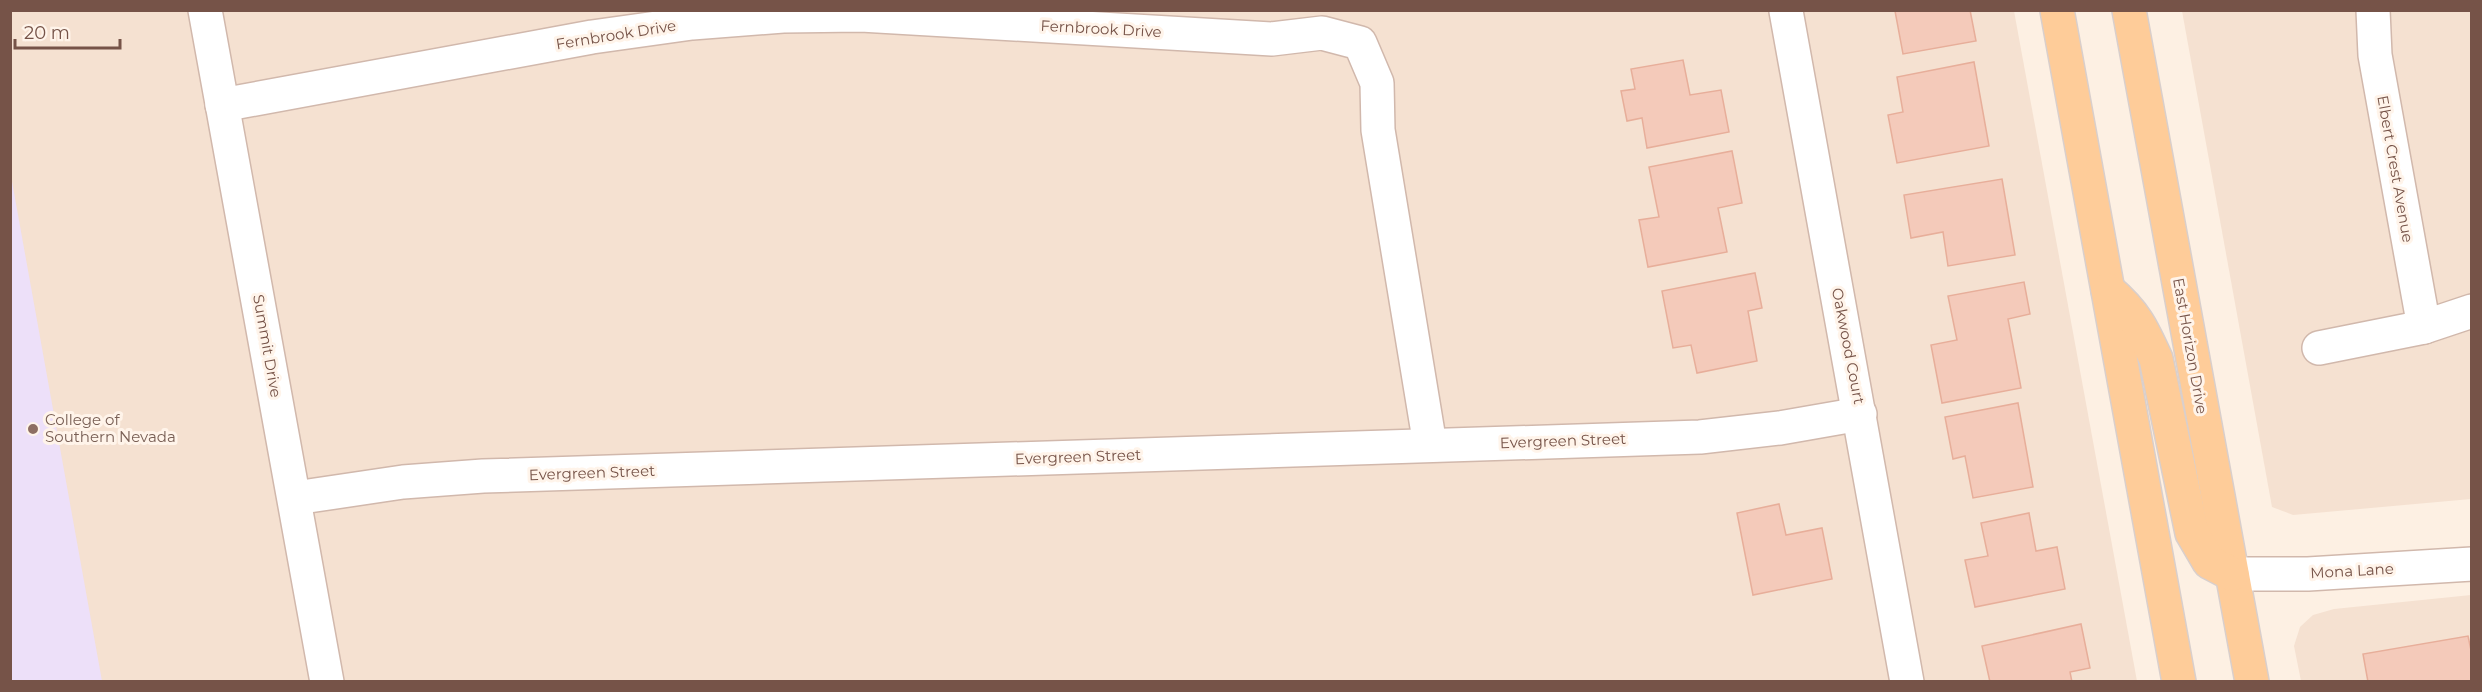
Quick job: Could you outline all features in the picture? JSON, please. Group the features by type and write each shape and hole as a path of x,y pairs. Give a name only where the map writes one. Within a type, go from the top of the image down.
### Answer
{"main road":[{"path":"2057,10 2179,681"},
{"name":"East Horizon Drive","path":"2129,10 2252,681"},
{"path":"2108,290 2128,307 2156,359 2192,533 2209,562 2232,574"}],"street":[{"name":"Summit Drive","path":"205,10 327,681"},
{"name":"Elbert Crest Avenue","path":"2373,10 2375,55 2424,327"},
{"name":"Oakwood Court","path":"1786,11 1907,681"},
{"name":"Fernbrook Drive","path":"222,105 592,37 692,23 783,16 861,15 1272,39 1322,33 1360,43 1377,83 1378,130 1430,445"},
{"path":"2319,348 2424,327 2472,311"},
{"name":"Evergreen Street","path":"295,498 403,482 483,476 1700,437 1780,428 1860,414"},
{"name":"Mona Lane","path":"2232,574 2308,574 2472,564"}],"shaded area":[{"path":"10,11 2014,11 2137,681 99,681 11,193"},
{"path":"2182,11 2471,11 2471,499 2293,515 2272,507"},
{"name":"College of Southern Nevada","path":"11,176 102,681 11,681"},
{"path":"2471,595 2471,681 2301,681 2294,646 2300,627 2313,615 2334,609"}],"building":[{"path":"1970,10 1976,41 1903,54 1895,11"},
{"path":"1683,60 1690,95 1721,90 1729,132 1647,148 1642,118 1627,121 1621,91 1635,89 1631,69"},
{"path":"1974,62 1989,146 1897,163 1888,115 1903,112 1897,77"},
{"path":"1732,151 1742,203 1718,208 1727,252 1648,267 1639,220 1659,217 1649,167"},
{"path":"2002,179 2015,255 1948,266 1943,232 1911,238 1904,195"},
{"path":"1755,273 1762,308 1748,311 1757,361 1697,373 1691,345 1673,348 1662,291"},
{"path":"2024,282 2030,314 2008,319 2021,388 1942,403 1931,345 1957,340 1948,296"},
{"path":"2018,403 2033,487 1973,498 1965,456 1953,459 1945,417"},
{"path":"1779,504 1786,535 1822,528 1832,579 1753,595 1737,513"},
{"path":"2029,513 2036,551 2057,547 2065,589 1975,607 1965,560 1988,556 1981,523"},
{"path":"2081,624 2090,668 2070,672 2072,682 1990,682 1982,646"},
{"path":"2468,636 2472,655 2472,682 2368,682 2363,654"}],"place":[{"name":"College of Southern Nevada","path":"33,429"}]}
